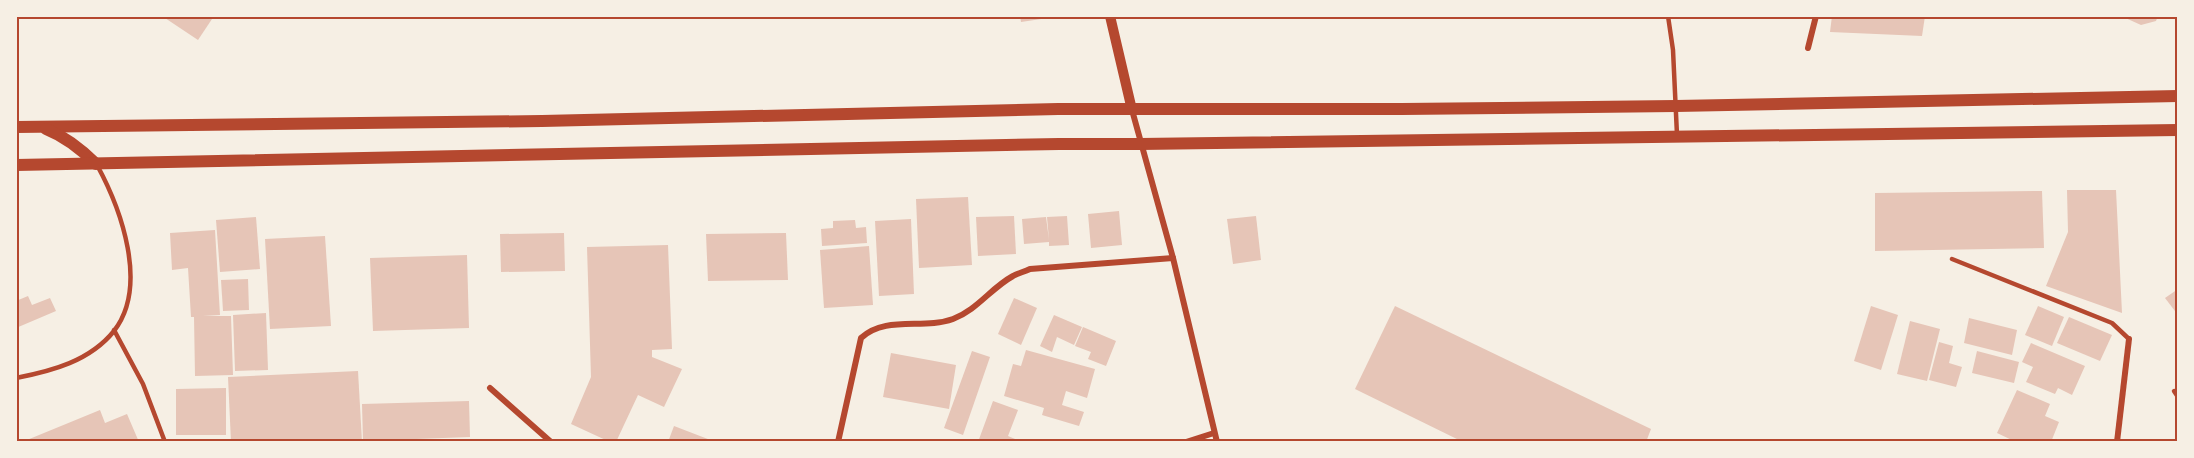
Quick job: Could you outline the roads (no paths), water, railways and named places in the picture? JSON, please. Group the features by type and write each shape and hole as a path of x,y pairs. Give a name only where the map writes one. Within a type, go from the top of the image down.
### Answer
{"main road":[{"path":"16,127 542,121 1058,109 1676,106 2178,96"},
{"path":"42,128 80,148 96,164"},
{"path":"16,165 1059,144 2178,130"}],"street":[{"path":"1110,16 1140,144 1173,258 1217,441"},
{"path":"1808,48 1816,16"},
{"path":"838,441 861,338 869,330 885,325 931,325 954,319 971,310 1012,276 1030,269 1173,258"},
{"path":"2117,441 2129,339"},
{"path":"490,388 551,441"},
{"path":"1186,441 1214,433"}],"lane":[{"path":"1668,16 1673,50 1677,138"},
{"path":"16,378 72,363 102,343 114,330 127,300 130,276 128,250 117,206 96,164"},
{"path":"1952,259 2112,323 2129,339"},
{"path":"114,330 143,384 165,441"},
{"path":"2174,391 2178,397"}]}
